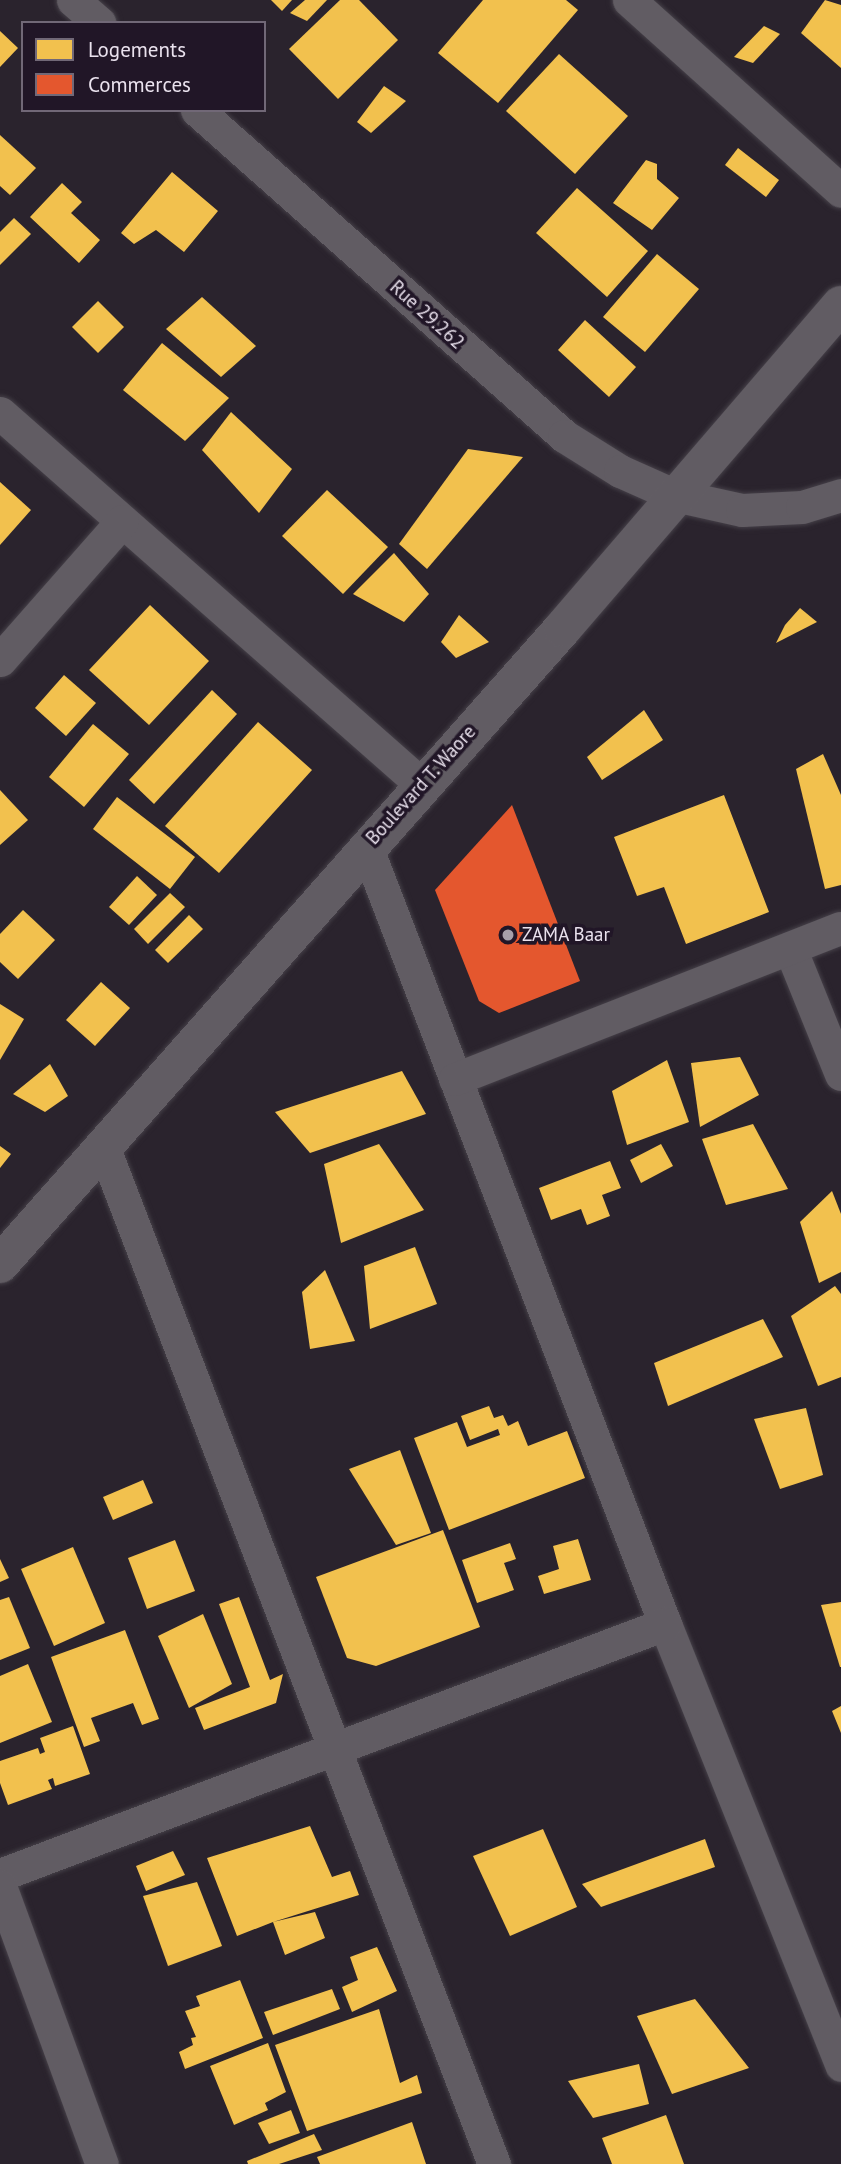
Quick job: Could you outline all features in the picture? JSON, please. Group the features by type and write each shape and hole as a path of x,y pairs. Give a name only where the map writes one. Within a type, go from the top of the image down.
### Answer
{"street":[{"path":"73,0 97,21"},
{"path":"629,0 841,191"},
{"name":"Rue 29.262","path":"199,112 564,436 620,471 674,495 742,510 803,507 841,495"},
{"name":"Boulevard T. Waore","path":"0,1264 366,846 563,628 674,495 841,304"},
{"path":"0,413 421,784"},
{"path":"0,660 122,521"},
{"path":"366,846 665,1624 841,2065"},
{"path":"455,1079 841,928"},
{"path":"790,948 841,1074"},
{"path":"103,1146 495,2164"},
{"path":"0,1875 665,1624"},
{"path":"0,1886 102,2164"}],"building: Logements":[{"path":"271,0 292,0 282,11"},
{"path":"305,0 327,0 307,21 290,13"},
{"path":"340,0 359,0 398,40 338,99 289,49"},
{"path":"483,0 566,0 578,10 498,103 438,53"},
{"path":"825,0 841,5 841,68 801,33"},
{"path":"764,26 780,34 753,63 734,57"},
{"path":"0,31 18,48 0,67"},
{"path":"559,54 628,116 575,174 506,111"},
{"path":"384,86 406,101 371,133 357,122"},
{"path":"0,135 36,168 10,195 0,186"},
{"path":"738,148 779,180 766,197 725,165"},
{"path":"646,160 657,164 657,179 679,198 652,230 613,203"},
{"path":"172,172 218,211 184,252 156,230 134,244 121,233"},
{"path":"62,183 82,202 71,213 100,240 79,263 30,217"},
{"path":"577,188 648,251 607,297 536,233"},
{"path":"14,218 31,234 0,265 0,232"},
{"path":"657,254 699,289 645,352 603,317"},
{"path":"202,297 256,346 221,377 166,329"},
{"path":"98,301 124,327 98,353 72,327"},
{"path":"585,320 636,367 609,397 558,350"},
{"path":"162,343 229,398 185,441 123,390"},
{"path":"231,412 292,469 259,513 202,450"},
{"path":"468,449 523,457 427,569 399,544"},
{"path":"0,482 31,510 0,545"},
{"path":"327,490 388,547 343,594 282,536"},
{"path":"394,553 429,594 404,622 353,594"},
{"path":"150,605 209,661 149,725 89,670"},
{"path":"800,608 817,622 776,643 785,625"},
{"path":"459,615 489,642 456,658 441,642"},
{"path":"64,675 96,703 66,736 35,708"},
{"path":"212,690 237,714 154,804 129,780"},
{"path":"644,710 663,740 602,780 587,757"},
{"path":"258,722 312,770 219,873 165,826"},
{"path":"93,724 129,754 84,807 49,777"},
{"path":"823,754 841,795 841,885 825,889 796,769"},
{"path":"0,790 28,820 0,845"},
{"path":"724,795 769,912 686,944 664,887 637,896 614,837"},
{"path":"117,797 195,857 170,889 93,829"},
{"path":"137,876 157,895 129,925 109,907"},
{"path":"170,893 185,907 148,944 134,929"},
{"path":"23,910 55,940 18,979 0,962 0,934"},
{"path":"189,915 203,929 168,963 155,950"},
{"path":"101,982 130,1008 95,1046 66,1020"},
{"path":"0,1004 24,1019 0,1060"},
{"path":"740,1057 759,1095 700,1127 691,1063"},
{"path":"667,1060 689,1122 627,1145 612,1091"},
{"path":"50,1064 68,1096 45,1112 13,1094"},
{"path":"402,1071 426,1114 310,1153 275,1112"},
{"path":"753,1124 788,1189 726,1205 702,1139"},
{"path":"379,1144 424,1210 341,1243 324,1164"},
{"path":"661,1144 673,1166 641,1183 630,1160"},
{"path":"0,1146 11,1154 0,1168"},
{"path":"610,1161 621,1188 602,1195 610,1216 587,1225 581,1209 551,1220 539,1188"},
{"path":"832,1191 841,1214 841,1272 819,1283 800,1222"},
{"path":"415,1247 437,1304 370,1329 364,1266"},
{"path":"325,1270 355,1341 310,1349 302,1292"},
{"path":"835,1286 841,1294 841,1377 818,1386 791,1316"},
{"path":"763,1319 783,1357 668,1406 654,1363"},
{"path":"489,1406 494,1418 503,1415 508,1426 518,1421 528,1446 567,1431 585,1478 449,1530 414,1438 457,1422 467,1447 500,1435 498,1429 470,1440 461,1416"},
{"path":"806,1408 823,1475 780,1489 754,1419"},
{"path":"400,1450 431,1533 396,1545 349,1469"},
{"path":"143,1480 153,1503 113,1520 103,1497"},
{"path":"443,1530 480,1627 376,1666 347,1658 316,1577"},
{"path":"578,1539 591,1580 544,1594 538,1576 559,1569 553,1546"},
{"path":"175,1540 195,1591 147,1609 128,1558"},
{"path":"510,1543 516,1559 504,1563 514,1590 477,1603 462,1560"},
{"path":"73,1547 105,1623 54,1646 21,1569"},
{"path":"0,1559 9,1578 0,1582"},
{"path":"9,1597 30,1648 0,1660 0,1600"},
{"path":"239,1597 270,1680 283,1674 276,1703 204,1730 195,1708 250,1687 219,1604"},
{"path":"841,1602 841,1667 840,1667 821,1605"},
{"path":"203,1614 232,1684 189,1708 158,1636"},
{"path":"125,1630 159,1719 142,1725 133,1703 91,1718 100,1741 84,1747 51,1657"},
{"path":"28,1664 52,1722 0,1743 0,1676"},
{"path":"841,1706 841,1733 832,1711"},
{"path":"73,1726 90,1774 55,1786 53,1778 48,1780 52,1789 8,1805 0,1783 0,1761 38,1748 40,1754 45,1752 40,1738"},
{"path":"310,1826 332,1877 350,1871 359,1895 237,1936 207,1858"},
{"path":"543,1829 577,1907 510,1936 473,1856"},
{"path":"705,1839 715,1867 601,1907 582,1884"},
{"path":"173,1851 185,1875 146,1891 136,1866"},
{"path":"197,1882 222,1946 168,1966 143,1896"},
{"path":"315,1912 325,1938 285,1955 273,1922"},
{"path":"377,1947 397,1991 352,2012 342,1987 358,1980 350,1957"},
{"path":"240,1980 263,2038 185,2069 179,2052 193,2045 191,2038 196,2037 185,2011 200,2006 196,1996"},
{"path":"332,1989 340,2009 273,2035 264,2012"},
{"path":"695,1999 749,2068 672,2094 637,2016"},
{"path":"379,2009 400,2083 417,2075 422,2093 307,2131 275,2045"},
{"path":"268,2043 286,2092 265,2103 268,2110 234,2125 210,2066"},
{"path":"639,2064 649,2104 593,2118 568,2081"},
{"path":"291,2110 300,2133 269,2144 258,2123"},
{"path":"666,2115 684,2164 612,2164 602,2138"},
{"path":"412,2122 426,2164 320,2164 317,2157"},
{"path":"314,2134 322,2150 279,2164 248,2164 247,2161"}],"building: Commerces":[{"name":"ZAMA Baar","path":"512,805 580,981 499,1013 479,1001 435,890"}],"place":[{"name":"ZAMA Baar","path":"508,935"}]}
